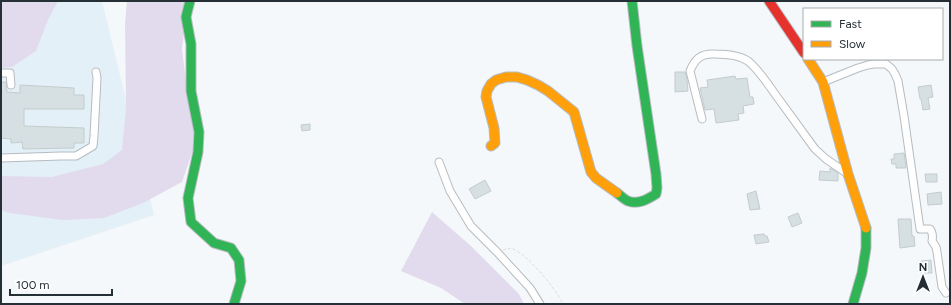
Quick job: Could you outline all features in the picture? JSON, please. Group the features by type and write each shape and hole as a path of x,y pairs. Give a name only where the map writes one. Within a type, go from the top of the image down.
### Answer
{"street":[{"path":"190,1 186,17 191,44 191,92 198,132 198,152 188,198 190,216 191,222 214,243 231,248 239,260 241,281 234,304"},
{"path":"491,146 495,143 496,135 486,95 488,87 502,78 515,77 525,79 543,87 574,112 591,172 596,178 628,201 638,202 648,199 656,194 656,174 637,46 632,1"},
{"path":"769,1 803,52"},
{"path":"702,119 690,71 692,65 703,55 729,54 747,61 762,76 815,149 848,174"},
{"path":"809,60 823,82 848,174 866,228 866,248 862,273 853,304"},
{"path":"823,82 858,68 874,64 886,64 895,74 898,81 904,116 920,229 930,229 933,232 932,241 936,247 942,287 946,293"},
{"path":"1,158 76,156 93,146 95,129 96,72"},
{"path":"1,73 10,73 11,85"},
{"path":"439,162 450,190 471,226 530,288 540,304"}],"path":[{"path":"497,252 508,248 514,249 527,259 551,284 563,304"}],"shaded area":[{"path":"1,1 58,1 48,20 36,51 12,67 1,68"},
{"path":"61,1 102,1 154,215 1,266 1,19"},
{"path":"127,1 188,1 182,49 188,97 197,139 182,182 143,203 104,218 63,220 9,213 1,210 1,176 52,177 103,164 122,150 126,108 125,23"},
{"path":"432,212 471,246 519,294 524,304 465,304 441,288 401,271"}],"building":[{"path":"675,72 685,72 688,91 675,92"},
{"path":"735,76 736,79 747,78 750,97 753,97 754,104 743,106 744,113 738,114 739,120 716,123 714,109 705,110 700,88 708,87 707,80"},
{"path":"1,82 6,82 7,92 20,93 20,85 74,88 74,95 84,95 84,109 24,109 24,126 84,128 84,143 74,143 74,148 23,149 22,142 11,143 11,139 1,138"},
{"path":"931,85 933,97 928,98 930,109 923,110 918,87"},
{"path":"310,124 310,130 302,131 301,125"},
{"path":"904,153 906,168 896,168 896,164 892,164 891,159 894,159 894,154"},
{"path":"830,168 838,173 838,181 819,180 820,171 830,172"},
{"path":"925,174 937,174 937,182 926,182"},
{"path":"485,180 491,191 475,199 469,189"},
{"path":"756,191 760,209 750,210 747,194"},
{"path":"941,192 942,204 928,205 927,194"},
{"path":"798,213 802,223 792,227 788,217"},
{"path":"898,219 911,219 912,236 914,236 915,246 900,248"},
{"path":"764,234 767,236 769,242 756,244 754,235"},
{"path":"931,260 932,273 921,273 921,261"}],"traffic: fast":[{"path":"190,1 186,17 191,44 191,91 199,132 198,152 188,198 191,222 214,243 231,248 239,260 241,281 234,304"},
{"path":"617,193 628,201 639,202 656,194 657,188 632,1"},
{"path":"853,304 862,273 866,248 866,228"}],"traffic: slow":[{"path":"809,60 823,82 848,174 866,228"},
{"path":"491,146 495,143 494,128 486,97 487,91 491,84 496,80 506,77 517,77 527,80 548,91 574,112 591,172 596,178 617,193"}],"traffic: jam":[{"path":"769,1 803,52"}]}
